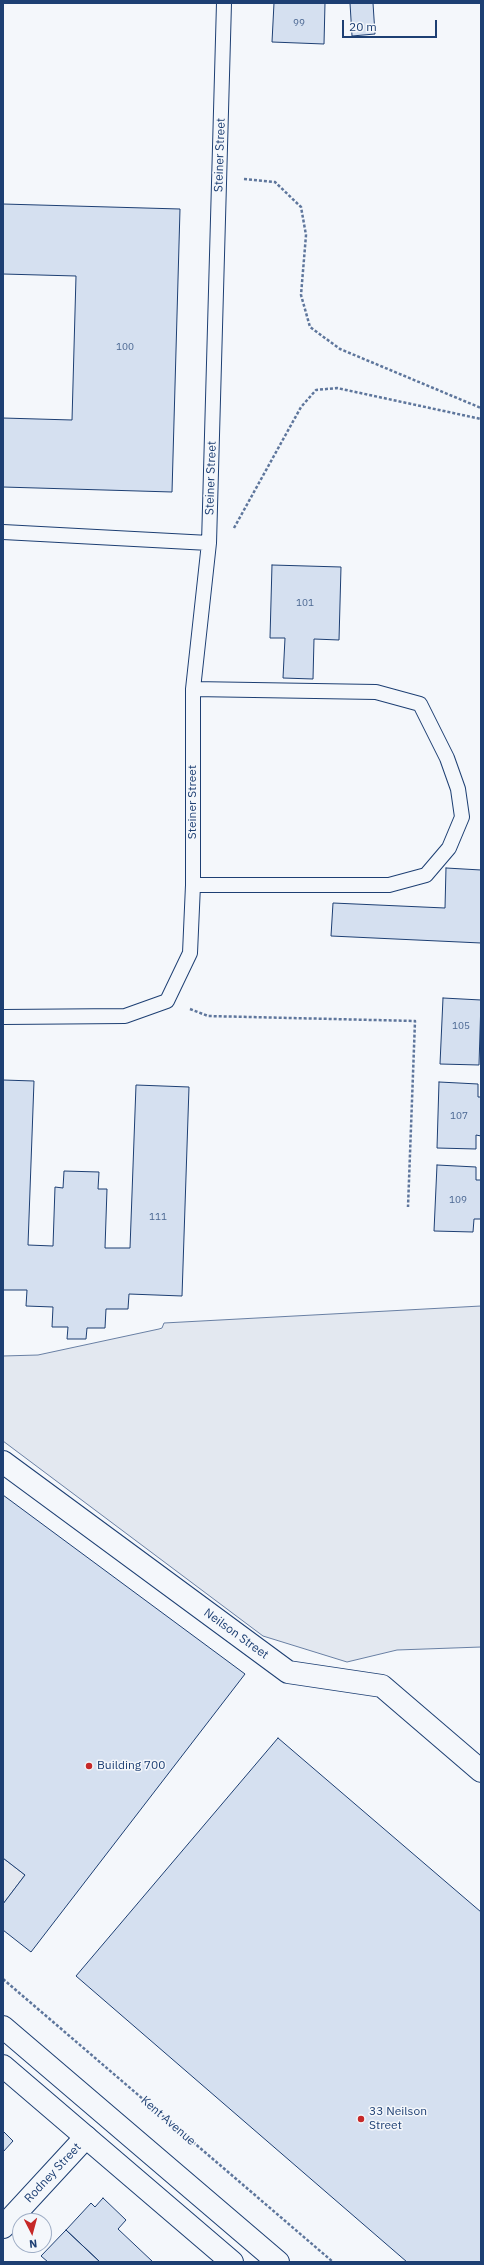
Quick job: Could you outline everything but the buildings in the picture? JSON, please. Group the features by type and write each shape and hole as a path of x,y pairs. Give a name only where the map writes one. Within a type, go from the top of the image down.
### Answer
{"street":[{"name":"Neilson Street","path":"3,1462 288,1672 382,1686 481,1770"},
{"path":"3,2027 278,2262"},
{"path":"3,2066 232,2262"},
{"name":"Rodney Street","path":"3,2227 86,2137"}],"lane":[{"name":"Steiner Street","path":"167,1001 190,953 193,885 193,689 209,543 224,3"},
{"path":"3,532 209,543"},
{"path":"193,689 376,692 420,704 447,758 458,789 462,817 449,848 426,875 389,885 193,885"},
{"path":"3,1017 125,1016 167,1001"}],"path":[{"path":"219,176 275,182 301,207 306,235 301,295 310,327 340,349 481,408"},
{"path":"209,543 226,543 301,407 316,390 337,388 481,419"},
{"path":"167,1001 208,1016 415,1021 408,1207"},
{"name":"Kent Avenue","path":"3,1979 333,2262"}],"shaded area":[{"path":"481,1306 481,1647 397,1650 347,1662 263,1636 3,1441 3,1356 38,1355 159,1329 162,1328 164,1323"},
{"path":"3,1858 25,1875 3,1904"}],"place":[{"name":"Building 700","path":"89,1766"},
{"name":"33 Neilson Street","path":"361,2119"}]}
